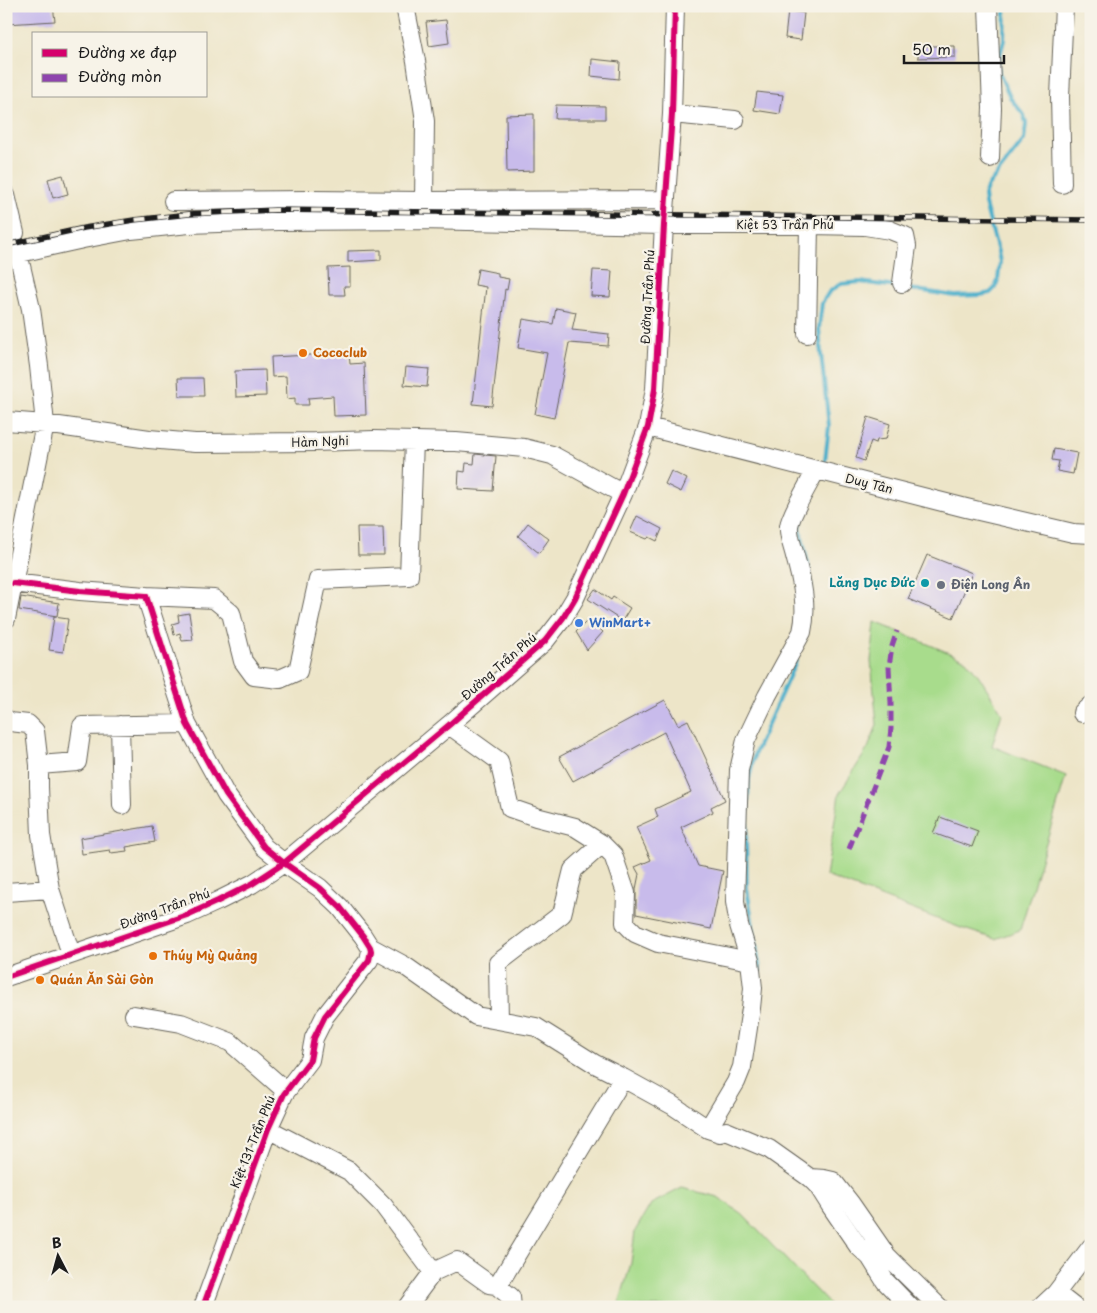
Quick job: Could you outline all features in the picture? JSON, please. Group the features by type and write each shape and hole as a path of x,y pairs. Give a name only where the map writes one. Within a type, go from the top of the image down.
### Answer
{"street":[{"path":"405,6 425,121 424,201"},
{"name":"Đường Trần Phú","path":"6,976 187,915 252,884 284,863 449,725 545,641 563,618 575,598 623,494 648,427 655,389 672,114 675,6"},
{"path":"988,6 992,108 990,158"},
{"path":"1062,184 1060,97 1064,6"},
{"path":"672,114 735,120"},
{"path":"6,196 15,233"},
{"path":"172,201 666,200"},
{"name":"Kiệt 53 Trần Phú","path":"12,255 131,230 189,224 420,220 664,225 865,226 890,230 905,236 907,246 902,283"},
{"path":"807,334 809,225"},
{"path":"6,619 45,424 31,309 12,255"},
{"name":"Hàm Nghi","path":"6,421 45,424 149,439 195,443 374,440 484,444 524,448 552,455 623,494"},
{"name":"Duy Tân","path":"648,427 966,508 1072,532 1091,534"},
{"path":"13,582 80,591 214,599 231,613 243,662 254,676 280,679 298,671 318,580 410,576 414,441"},
{"path":"712,1128 742,1067 753,988 750,961 739,925 735,902 739,770 746,740 804,625 805,615 801,579 790,535 790,524 792,517 820,471"},
{"path":"146,596 186,724 226,795 264,847 320,888 340,907 370,947 405,966 476,1016 536,1027 595,1064 721,1133 726,1131 769,1149 810,1178 818,1186 858,1246 870,1257 885,1281 910,1307"},
{"path":"6,720 28,724 35,731 39,765 41,835 50,889 71,954"},
{"path":"39,765 77,762 82,726 186,724"},
{"path":"120,725 122,806"},
{"path":"449,725 499,761 510,808 576,827 602,844 613,855 626,893 625,922 635,933 658,943 750,961"},
{"path":"498,1020 498,963 562,914 573,870 602,844"},
{"path":"6,892 50,889"},
{"name":"Kiệt 131 Trần Phú","path":"203,1307 268,1129 286,1090 310,1060 314,1038 325,1016 369,960 370,947"},
{"path":"134,1014 181,1023 230,1042 286,1090"},
{"path":"496,1285 500,1282 623,1078"},
{"path":"268,1129 348,1171 383,1206 433,1272"},
{"path":"810,1178 833,1181 886,1256 939,1307"},
{"path":"1041,1307 1056,1293 1091,1247"},
{"path":"407,1307 433,1272 457,1261 489,1284 496,1285 512,1297 512,1307"},
{"path":"1056,1293 1074,1307"}],"green space":[{"path":"875,622 966,660 979,676 1002,713 992,746 1066,776 1020,930 995,939 961,928 826,876 839,794 868,748 877,725 871,661"},
{"path":"682,1188 718,1197 742,1214 832,1307 618,1307 631,1263 635,1231 651,1204"}],"building":[{"path":"6,6 53,6 55,21 6,24"},
{"path":"788,11 804,13 801,40 785,38"},
{"path":"446,20 449,43 429,46 426,22"},
{"path":"918,46 955,46 955,57 918,58"},
{"path":"592,59 620,62 619,79 591,76"},
{"path":"757,92 783,95 780,114 754,110"},
{"path":"556,105 605,106 605,119 555,119"},
{"path":"534,114 534,171 507,172 506,115"},
{"path":"63,175 68,194 53,198 48,179"},
{"path":"381,250 381,260 348,262 348,251"},
{"path":"350,267 350,286 344,286 345,295 329,295 328,268"},
{"path":"478,269 498,273 498,277 509,279 507,290 505,289 492,406 473,404 486,287 475,285"},
{"path":"593,270 612,271 610,297 591,296"},
{"path":"556,308 576,312 572,330 609,334 608,346 569,343 554,418 535,414 547,353 518,348 523,319 553,324"},
{"path":"349,353 350,364 364,363 366,415 334,416 333,396 308,398 309,405 295,405 295,398 287,399 286,376 272,377 271,357"},
{"path":"406,367 429,369 427,387 404,385"},
{"path":"265,370 266,396 236,397 235,371"},
{"path":"178,378 203,378 204,396 179,396"},
{"path":"868,417 890,424 886,439 877,440 876,443 871,441 864,461 856,458"},
{"path":"1054,449 1077,453 1073,474 1057,471 1059,461 1052,460"},
{"path":"475,454 496,456 493,491 458,489 459,471 465,472 466,463 474,464"},
{"path":"671,471 687,479 681,492 665,484"},
{"path":"637,516 662,529 657,541 630,532"},
{"path":"528,523 549,539 539,553 518,536"},
{"path":"357,527 383,527 384,555 358,555"},
{"name":"Điện Long Ân","path":"927,555 972,573 953,618 908,599"},
{"path":"595,589 611,600 613,597 630,608 622,621 588,599"},
{"path":"21,597 59,603 57,616 19,610"},
{"path":"189,613 193,640 182,641 180,633 174,635 172,624 179,622 178,615"},
{"path":"54,617 68,619 63,652 49,650"},
{"path":"589,619 603,632 587,650 576,632"},
{"path":"665,700 678,725 688,720 725,800 711,807 713,812 681,827 698,866 723,871 711,929 636,914 636,889 639,874 635,867 651,860 636,827 658,817 655,809 691,792 664,732 573,781 559,757"},
{"path":"940,817 978,831 972,847 933,833"},
{"path":"152,826 155,842 126,847 127,851 111,853 110,850 82,854 80,838"}],"waterway":[{"path":"904,288 955,296 980,295 990,293 995,288 998,280 1000,262 984,195 988,186 1024,140 1026,124 1024,115 1011,99 999,73 998,63 1004,40 1005,6"},
{"path":"823,467 829,426 819,328 822,303 829,292 841,284 860,282 897,287"},
{"path":"803,510 800,528 811,587"},
{"path":"760,978 747,889 746,842 749,779 755,753 796,661"}],"railway":[{"path":"6,245 84,228 134,220 189,214 275,210 1091,220"}],"marked path":[{"path":"849,849 889,747 891,728 889,667 892,646 897,631"}],"cycle path":[{"path":"6,977 187,915 252,884 284,863 449,725 545,641 563,618 575,598 623,494 648,427 655,389 672,114 675,6"},
{"path":"13,583 146,596 187,724 226,795 264,847 320,888 340,907 370,947 369,960 325,1016 314,1038 310,1060 284,1094 268,1129 203,1307"}],"place":[{"name":"Cococlub","path":"303,353"},
{"name":"Lăng Dục Đức","path":"925,583"},
{"name":"Điện Long Ân","path":"941,585"},
{"name":"WinMart+","path":"579,623"},
{"name":"Thúy Mỳ Quảng","path":"153,956"},
{"name":"Quán Ăn Sài Gòn","path":"40,980"}]}
